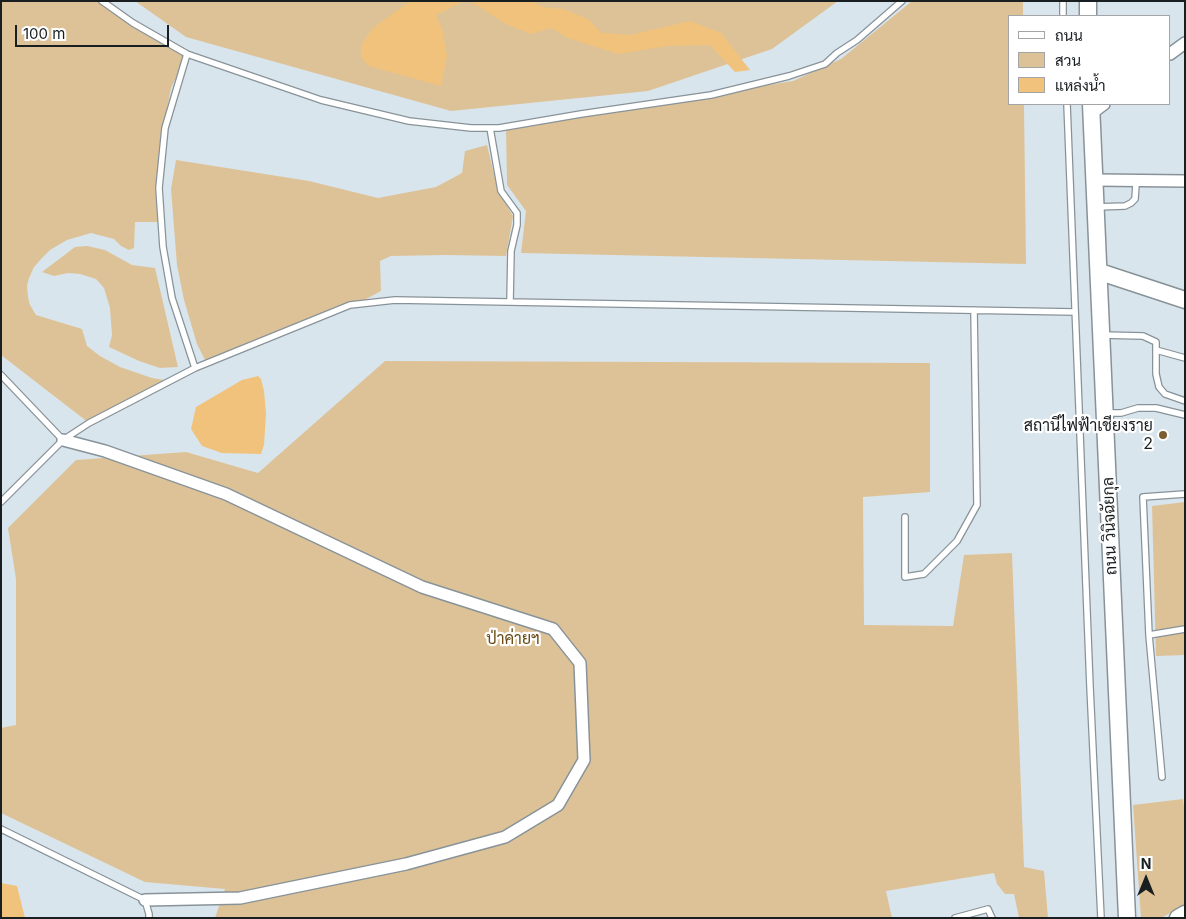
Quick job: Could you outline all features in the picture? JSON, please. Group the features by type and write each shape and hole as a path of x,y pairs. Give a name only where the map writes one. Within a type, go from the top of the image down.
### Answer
{"street":[{"path":"1088,1 1088,15"},
{"path":"1171,53 1185,43"},
{"name":"ถนน วินิจฉัยกุล","path":"1096,107 1096,207 1127,918"},
{"path":"1096,180 1185,181"},
{"path":"1100,272 1185,300"},
{"path":"63,440 106,451 226,494 422,587 553,629 580,663 584,760 558,805 505,837 406,864 240,898 145,900"},
{"path":"1178,918 1185,914"}],"lane":[{"path":"102,1 133,23 187,54 321,100 409,121 490,128 711,95 789,76 825,64 837,53 857,40 902,1"},
{"path":"1062,1 1063,15"},
{"path":"187,54 165,128 159,188 163,247 172,298 195,368"},
{"path":"1067,105 1101,918"},
{"path":"490,128 500,191 517,213 511,251 510,302"},
{"path":"1096,207 1125,206 1131,203 1135,199 1136,184"},
{"path":"1,502 63,440 89,423 195,368 350,305 395,300 1075,312"},
{"path":"905,517 905,577 924,574 957,541 976,505 974,310"},
{"path":"1102,335 1144,336 1156,342 1156,374 1159,387 1165,394 1185,401"},
{"path":"1156,350 1185,358"},
{"path":"1,375 63,440"},
{"path":"1106,413 1121,413 1138,408 1156,408 1185,415"},
{"path":"1162,777 1149,635 1143,497 1185,494"},
{"path":"1149,635 1185,630"},
{"path":"1,829 145,900 149,914 148,918"},
{"path":"955,918 988,909 992,918"}],"green space":[{"path":"1,1 102,1 187,54 171,88 162,135 157,179 158,222 135,222 134,248 129,250 121,246 114,239 91,233 67,240 50,250 34,267 29,278 27,286 28,297 36,315 82,329 87,346 120,367 152,378 170,381 89,423 1,355"},
{"path":"135,1 838,1 772,49 648,91 451,111 186,37"},
{"path":"912,1 1023,1 1023,15 1008,15 1008,105 1024,105 1026,264 521,253 526,211 507,185 506,127 793,81 841,59"},
{"path":"487,145 498,191 513,216 506,256 391,256 380,261 381,291 355,305 207,364 197,344 184,300 177,265 171,189 176,160 309,181 378,198 436,187 462,173 465,151"},
{"path":"87,246 105,250 132,265 155,268 178,367 160,368 139,361 109,347 112,335 110,308 104,288 96,279 80,274 68,273 54,276 42,272 75,247"},
{"name":"ป่าค่ายฯ","path":"385,361 930,363 930,492 863,497 864,625 953,626 964,555 1012,553 1024,867 1044,871 1048,918 1019,918 1014,894 1005,894 997,884 994,873 886,891 892,918 215,918 225,889 145,882 1,813 1,728 16,725 16,579 8,528 76,460 186,452 258,473"},
{"path":"1185,502 1185,655 1156,656 1152,506"},
{"path":"1183,799 1185,815 1185,905 1161,918 1141,918 1133,805"}],"water":[{"path":"410,1 464,1 436,15 442,29 447,56 441,86 369,66 361,57 361,46 372,29"},
{"path":"470,1 530,1 547,8 563,9 588,19 602,33 630,35 690,21 721,33 750,70 735,72 710,45 668,46 618,54 568,38 551,28 531,34 506,24"},
{"path":"258,376 261,379 264,391 266,413 264,445 261,454 222,453 202,446 191,429 196,407 242,380"},
{"path":"1,883 17,886 25,918 1,918"}],"place":[{"name":"สถานีไฟฟ้าเชียงราย 2","path":"1163,435"}]}
